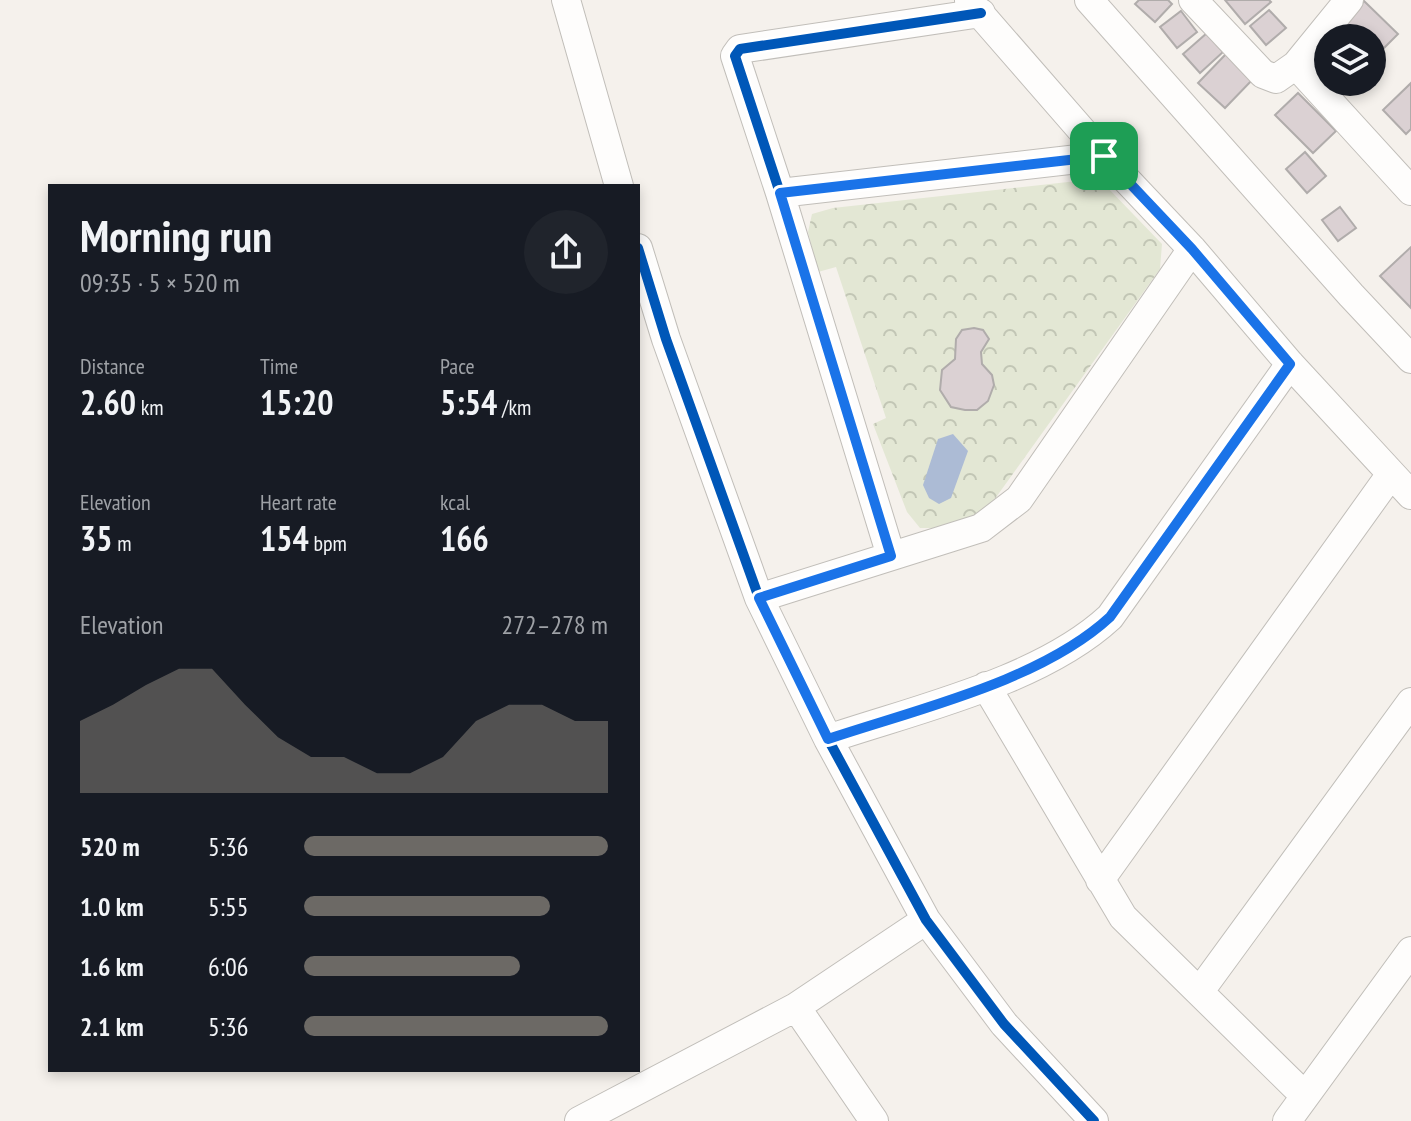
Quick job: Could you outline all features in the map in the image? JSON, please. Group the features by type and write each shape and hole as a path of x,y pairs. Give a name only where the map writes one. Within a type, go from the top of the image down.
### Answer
{"street":[{"path":"566,0 618,184"},
{"path":"1089,0 1411,359"},
{"path":"1193,0 1263,74 1276,79 1296,65 1346,1"},
{"path":"891,556 735,56 740,49 975,7 1104,156 1192,249 1290,364 1411,495"},
{"path":"1296,65 1411,191"},
{"path":"780,193 1104,156"},
{"path":"759,598 981,528 1019,499 1192,249"},
{"path":"640,254 666,339 759,598 828,739 926,920 1004,1024 1094,1121"},
{"path":"828,739 986,686 1069,650 1110,617 1290,364"},
{"path":"1100,880 1391,474"},
{"path":"986,686 1123,917 1305,1096"},
{"path":"1200,991 1411,702"},
{"path":"579,1121 796,1007 926,920"},
{"path":"1287,1121 1411,951"},
{"path":"796,1007 874,1121"}],"green space":[{"path":"1086,180 1106,186 1162,244 1160,269 984,514 937,528 920,528 907,512 873,424 886,418 836,267 818,272 808,232 812,214 833,208"}],"water":[{"path":"953,434 968,451 951,498 939,504 929,498 923,485 938,439"}],"building":[{"path":"1139,0 1168,0 1172,4 1155,22 1135,4"},
{"path":"1225,0 1269,0 1271,2 1245,24"},
{"path":"1364,1 1398,34 1386,46 1386,24 1343,23"},
{"path":"1269,10 1286,28 1266,45 1250,26"},
{"path":"1181,11 1197,32 1177,48 1160,27"},
{"path":"1207,33 1223,52 1200,73 1183,54"},
{"path":"1227,53 1254,78 1225,108 1198,83"},
{"path":"1411,83 1411,129 1406,134 1383,110"},
{"path":"1298,93 1336,131 1313,153 1275,115"},
{"path":"1305,152 1326,176 1307,193 1286,169"},
{"path":"1340,207 1356,228 1338,241 1322,220"},
{"path":"1411,247 1411,308 1380,276"},
{"path":"962,330 983,330 989,339 981,352 982,364 992,375 994,385 988,401 977,410 965,410 951,407 940,390 942,370 955,359 956,339"}],"cycle path":[{"path":"891,556 735,56 740,49 981,13"},
{"path":"640,254 666,339 759,598 828,739 926,920 1004,1024 1094,1121"}],"route":[{"path":"1104,156 1192,249 1290,364 1110,617 1091,635 1069,650 986,686 828,739 759,598 891,556 780,193 1104,156"}]}
